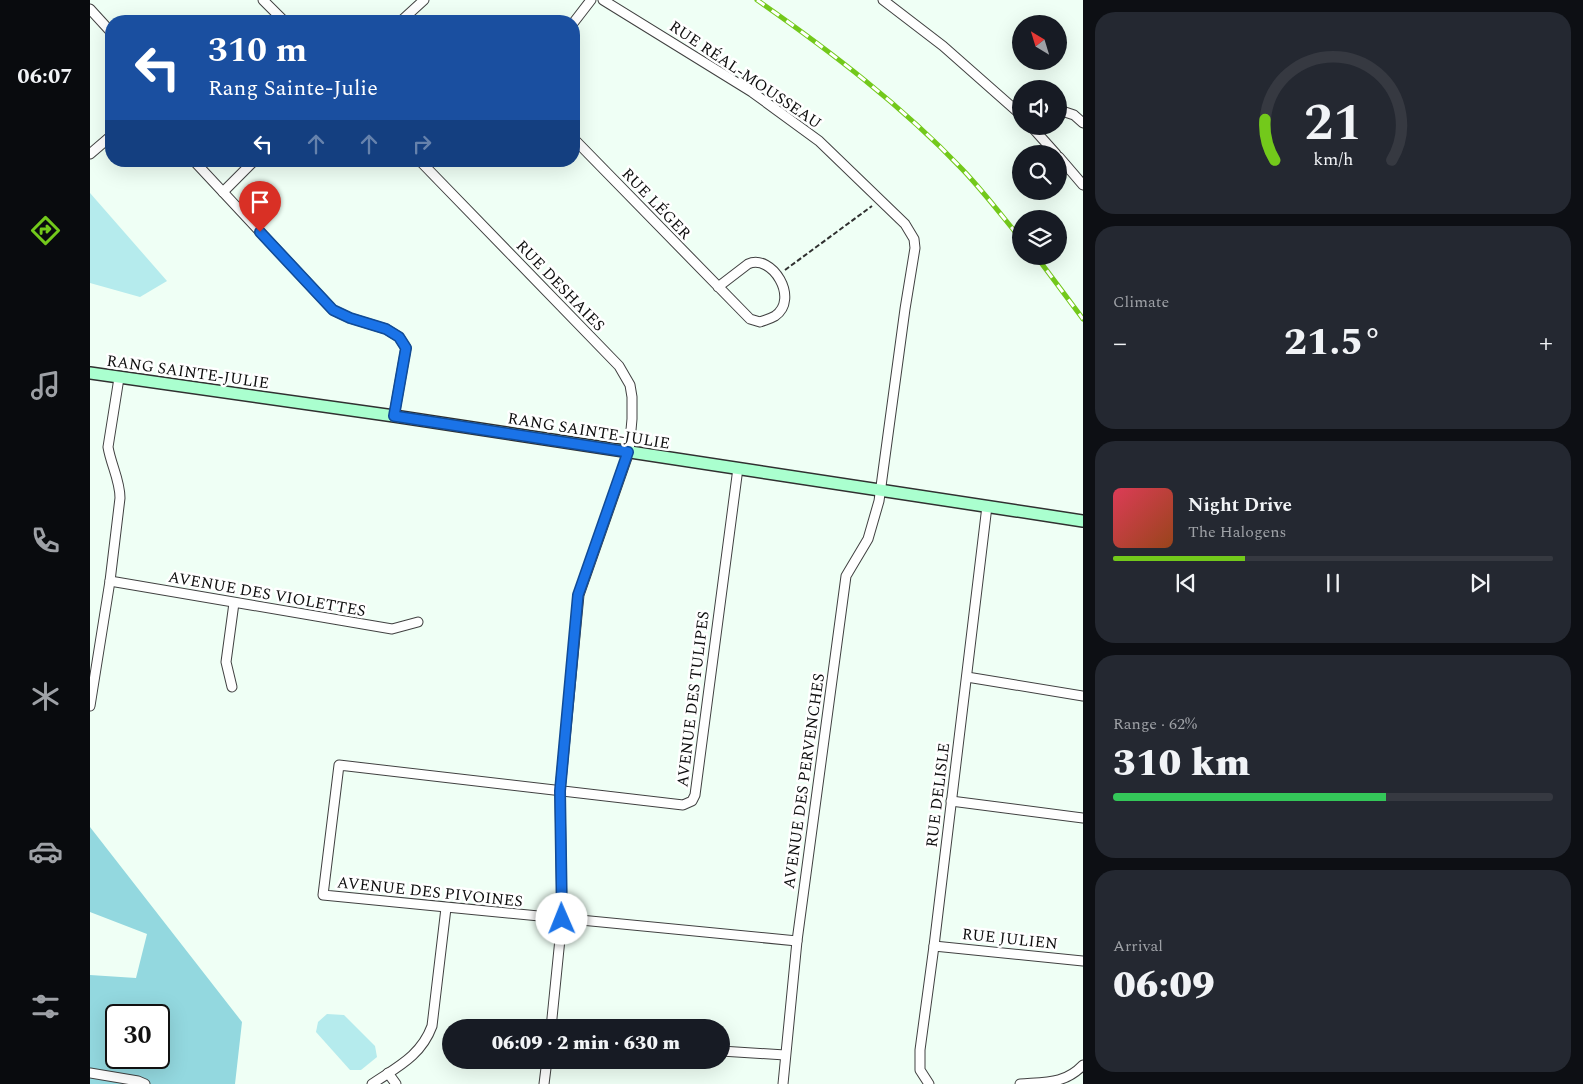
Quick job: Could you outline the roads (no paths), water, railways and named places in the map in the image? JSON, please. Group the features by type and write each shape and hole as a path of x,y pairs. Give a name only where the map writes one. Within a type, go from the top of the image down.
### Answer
{"street":[{"path":"263,0 278,15"},
{"path":"408,15 424,0"},
{"path":"579,15 591,0"},
{"name":"RUE RÉAL-MOUSSEAU","path":"603,0 752,92 819,141 911,231 915,248 881,490"},
{"path":"883,0 943,46 1012,108"},
{"path":"90,9 105,25"},
{"path":"1067,113 1074,115 1083,123"},
{"path":"1040,135 1048,145"},
{"path":"90,154 105,141"},
{"name":"RUE LÉGER","path":"580,145 718,287 750,319 760,322 776,315 782,308 785,290 783,284 761,262 753,261 718,287"},
{"path":"1067,165 1082,180"},
{"path":"200,167 333,310 350,318 386,329 399,337 406,348 394,416"},
{"path":"223,192 248,167"},
{"name":"RUE DESHAIES","path":"426,167 618,366 630,385 632,397 632,419 628,452 578,595 560,791 562,919 552,1019"},
{"name":"RANG SAINTE-JULIE","path":"90,373 394,416 1083,521"},
{"path":"90,706 110,581 120,498 120,484 109,456 108,447 118,378"},
{"name":"AVENUE DES TULIPES","path":"560,791 683,804 688,804 693,800 738,468"},
{"name":"AVENUE DES PERVENCHES","path":"783,1084 797,941 846,576 868,539 881,490"},
{"name":"RUE DELISLE","path":"929,1084 920,1070 920,1050 987,506"},
{"name":"AVENUE DES VIOLETTES","path":"110,581 392,629 418,622"},
{"path":"232,687 226,662 234,603"},
{"path":"967,677 1083,696"},
{"name":"AVENUE DES PIVOINES","path":"560,791 339,765 323,895 797,941"},
{"path":"951,801 1083,818"},
{"path":"372,1084 412,1057 425,1043 432,1026 446,908"},
{"name":"RUE JULIEN","path":"934,946 1083,961"},
{"path":"730,1051 785,1055"},
{"path":"1020,1084 1058,1083 1078,1073 1083,1065"},
{"path":"544,1084 546,1069"},
{"path":"90,1073 138,1081 145,1084"},
{"path":"388,1073 396,1084"}],"railway":[{"path":"757,0 838,59 890,101 939,145 970,177 1012,228"},
{"path":"1043,265 1083,319"}]}
